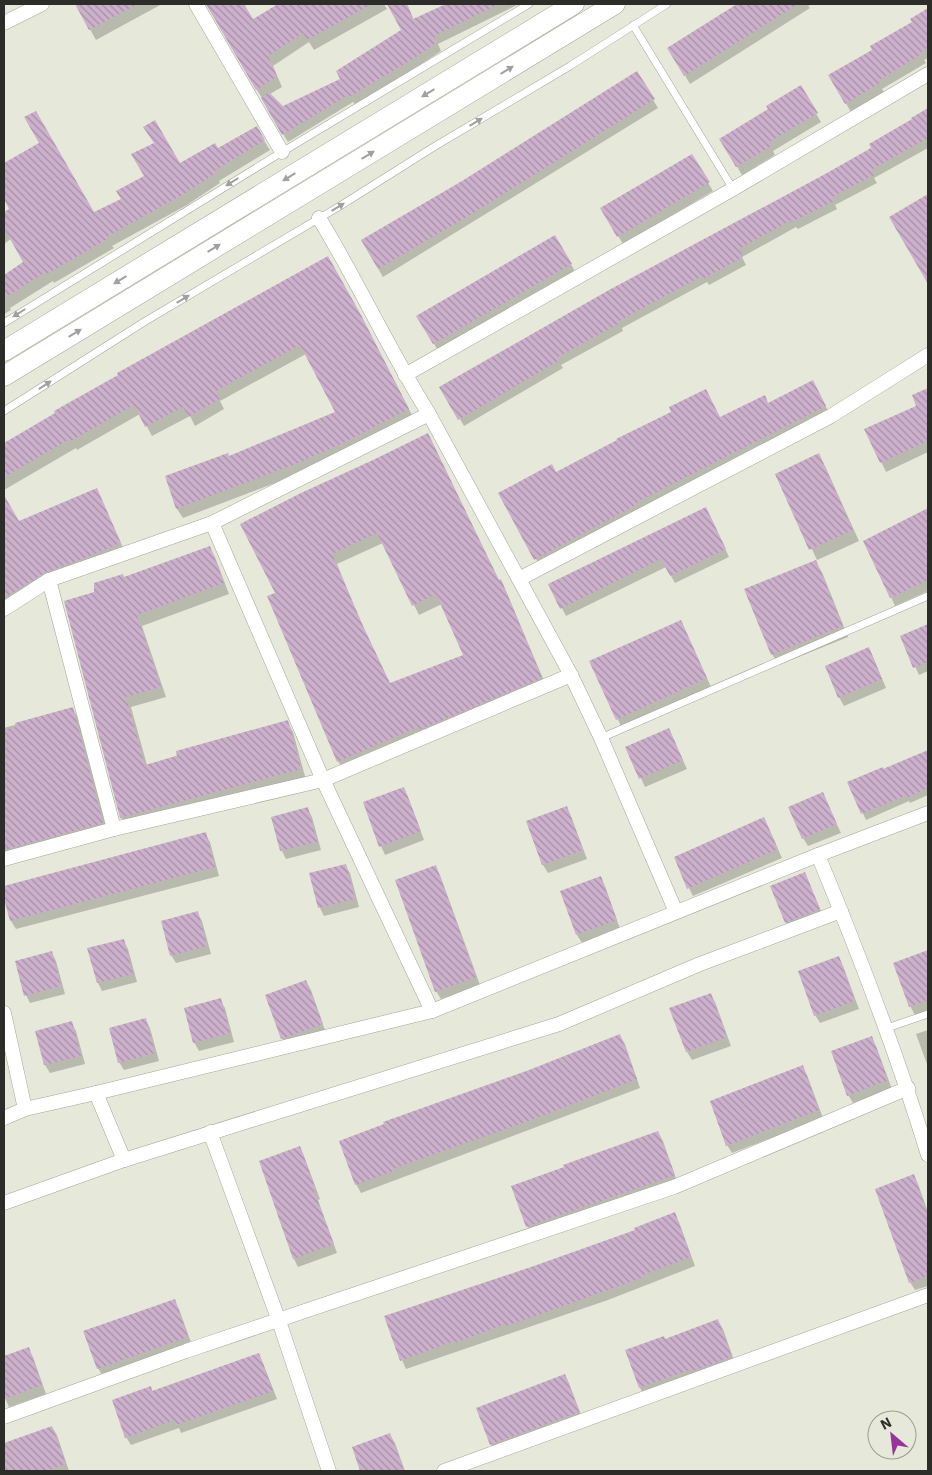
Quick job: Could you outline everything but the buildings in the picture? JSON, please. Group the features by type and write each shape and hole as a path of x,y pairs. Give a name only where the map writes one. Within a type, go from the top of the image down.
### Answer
{"main road":[{"path":"4,351 574,4"},
{"path":"4,376 615,4"}],"street":[{"path":"4,23 42,4"},
{"path":"196,4 282,152"},
{"path":"404,375 733,189 928,74"},
{"path":"319,218 404,375 429,414 572,675 676,912"},
{"path":"519,579 831,416 928,356"},
{"path":"4,609 49,580 212,524 429,414"},
{"path":"212,524 323,780 432,1010"},
{"path":"49,580 114,829"},
{"path":"4,859 114,829 323,780 572,675"},
{"path":"4,1118 26,1109 432,1010 818,855 928,813"},
{"path":"818,855 842,911 887,1028 908,1088 928,1155"},
{"path":"4,1203 124,1160 210,1132 559,1024 700,964 842,911"},
{"path":"4,1013 26,1109"},
{"path":"4,1417 186,1351 674,1187 908,1088"},
{"path":"96,1093 124,1160"},
{"path":"210,1132 279,1321 329,1471"},
{"path":"444,1471 928,1295"}],"lane":[{"path":"4,323 282,152 529,4"},
{"path":"4,411 144,322 570,66 667,4"},
{"path":"633,25 733,189"},
{"path":"601,738 928,596"},
{"path":"887,1028 928,1014"}]}
